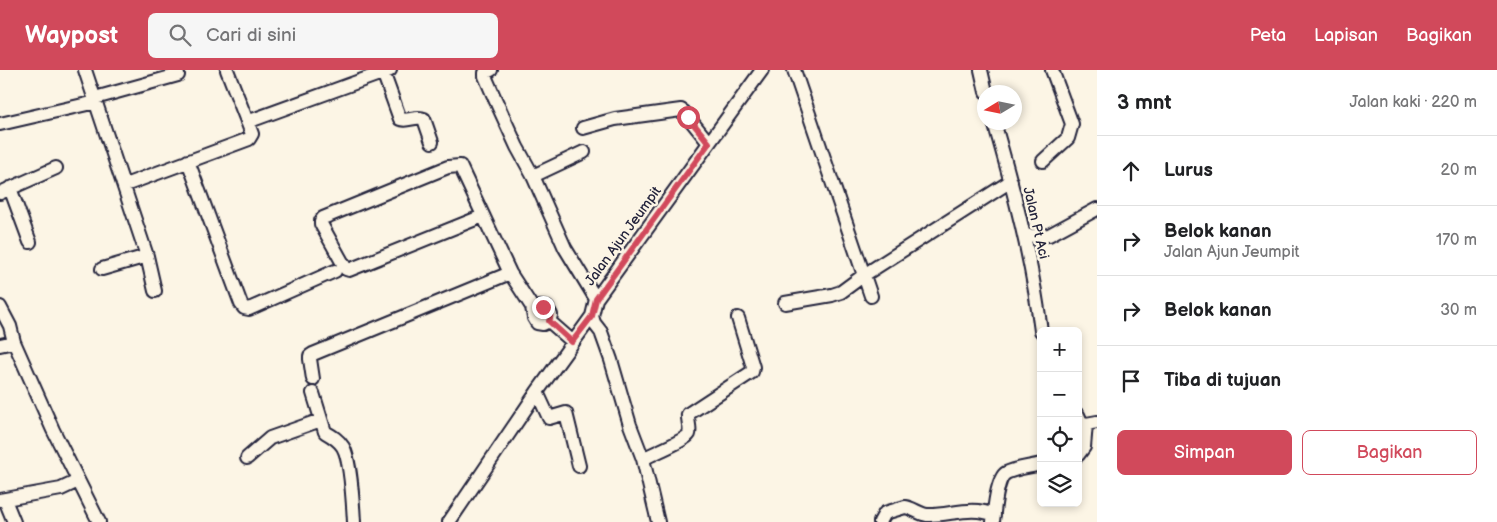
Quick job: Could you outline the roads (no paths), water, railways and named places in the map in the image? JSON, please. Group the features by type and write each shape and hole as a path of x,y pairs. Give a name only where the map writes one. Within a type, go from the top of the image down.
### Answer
{"street":[{"path":"85,70 125,185 147,256 155,291"},
{"path":"125,185 249,140 252,134 227,70"},
{"path":"491,70 485,73 488,84 517,147 533,176 569,256 596,299"},
{"name":"Jalan Ajun Jeumpit","path":"448,522 572,342 596,324 596,299 762,70"},
{"path":"794,70 870,296"},
{"path":"981,70 984,85"},
{"path":"1043,162 1068,138 1072,124 1052,70"},
{"path":"247,122 381,72 400,119 404,121 419,117 424,119 432,142"},
{"path":"0,124 96,100 178,75"},
{"path":"583,128 615,120 681,110 709,143"},
{"name":"Jalan Pt Aci","path":"996,130 1024,236 1040,327"},
{"path":"533,176 584,152"},
{"path":"188,161 244,308 249,309 335,271"},
{"path":"483,216 348,270 321,224 323,218 453,166 460,166 510,273 532,307 534,320 537,323 543,324 549,321 572,342"},
{"path":"30,242 5,190 56,168"},
{"path":"785,302 832,296 841,292 864,275 1011,181"},
{"path":"1024,236 1049,235 1097,210"},
{"path":"102,269 147,256"},
{"path":"313,379 310,356 313,354 510,273"},
{"path":"0,307 10,326 14,342 53,430 99,522"},
{"path":"643,459 675,444 688,435 688,414 752,372 753,367 738,318"},
{"path":"596,324 611,360 630,425 643,459 658,522"},
{"path":"0,345 14,342"},
{"path":"537,392 549,418 566,413 579,466"},
{"path":"314,394 325,432 334,437 346,452 354,522"},
{"path":"247,458 270,438 320,420"},
{"path":"1082,450 1084,447 1087,421"},
{"path":"993,518 1002,476 1007,472 1037,465"},
{"path":"14,522 2,500 60,489 78,481"},
{"path":"880,522 885,513 908,507 920,514 930,515 954,511 985,511 993,518"}]}
